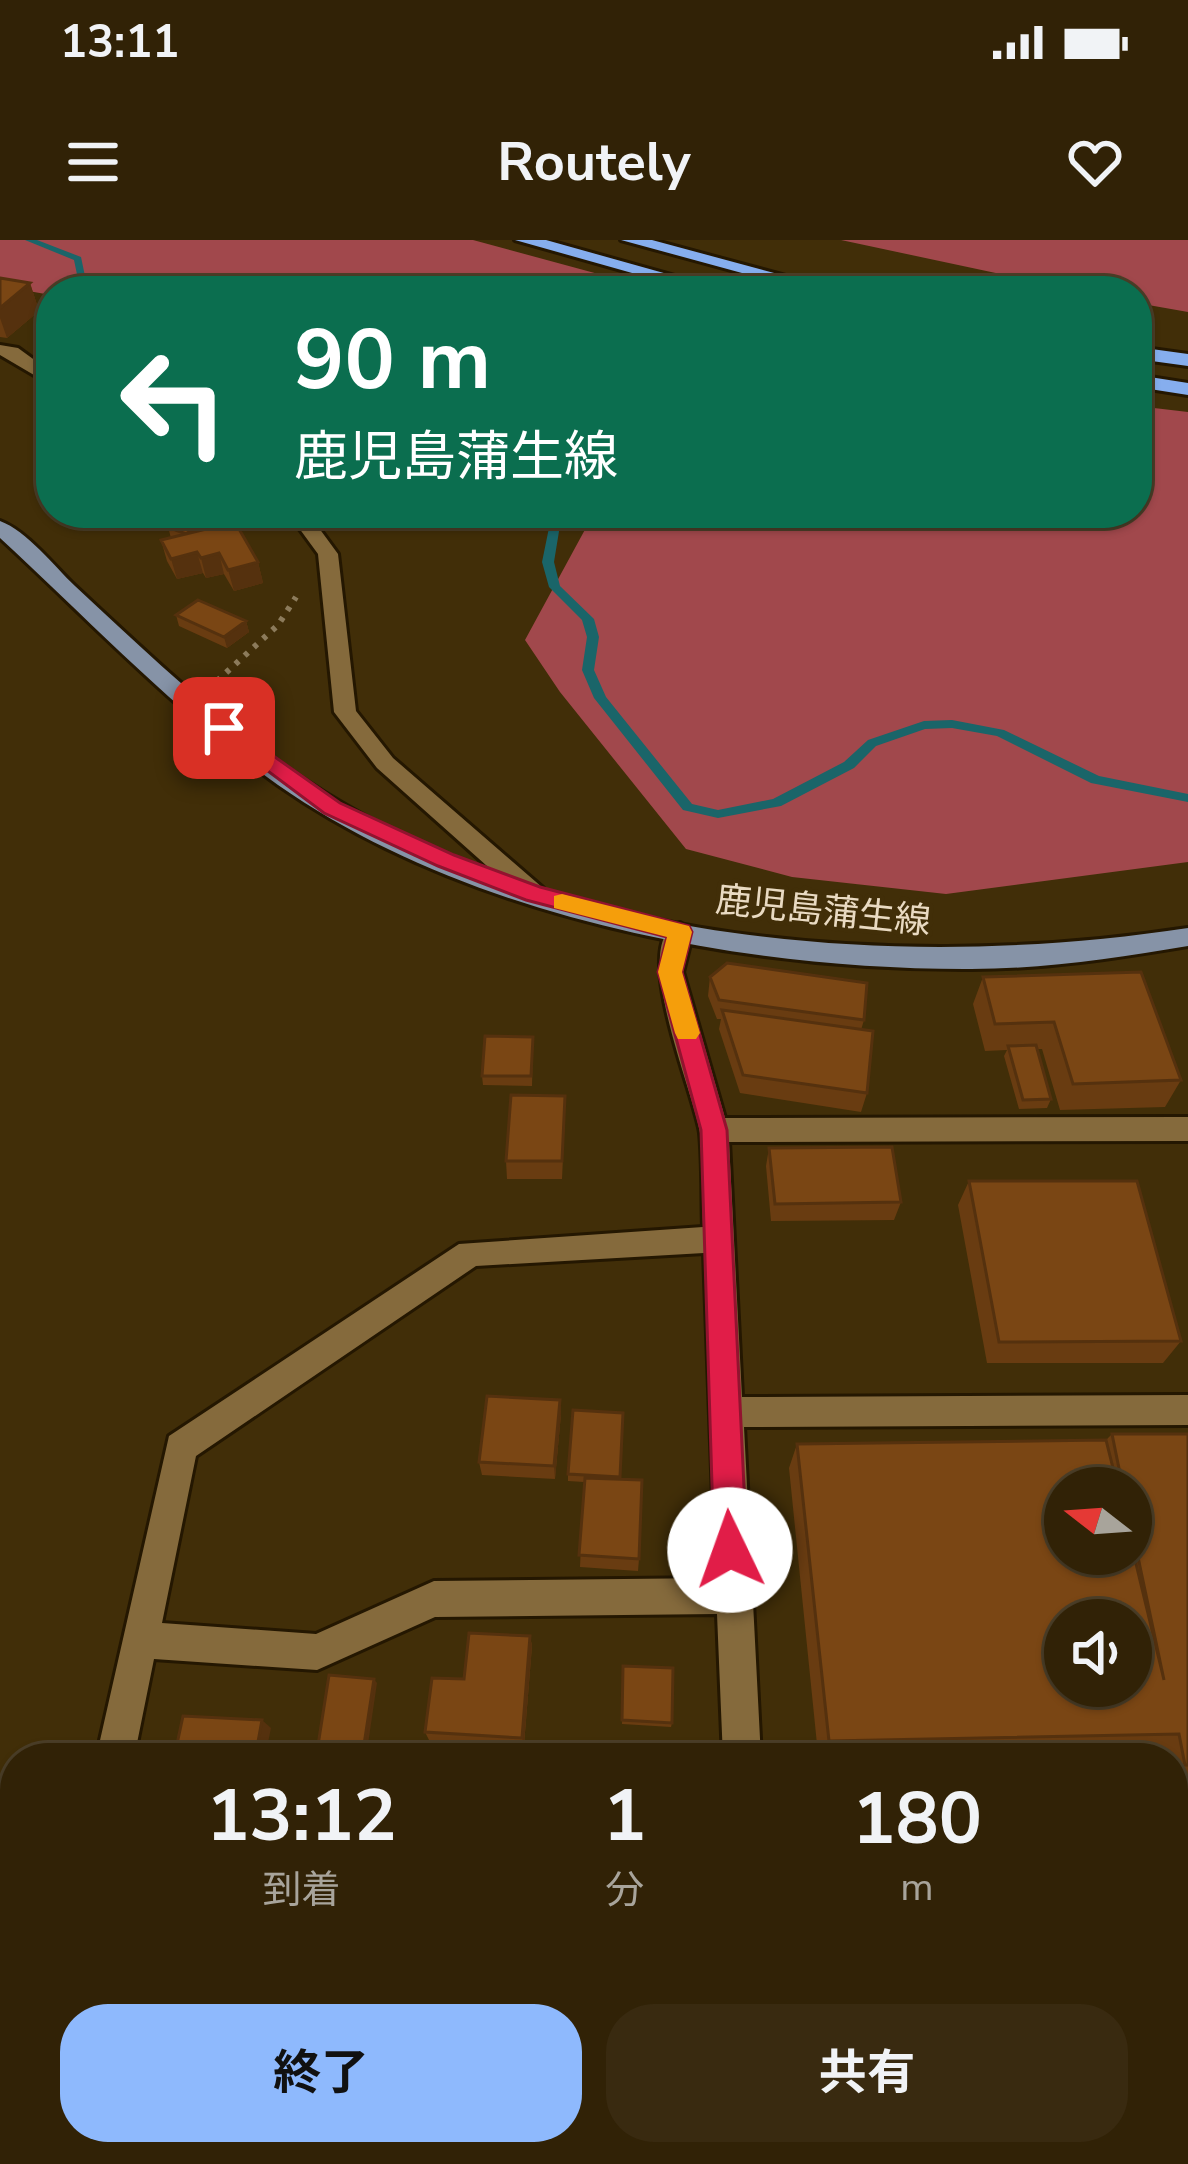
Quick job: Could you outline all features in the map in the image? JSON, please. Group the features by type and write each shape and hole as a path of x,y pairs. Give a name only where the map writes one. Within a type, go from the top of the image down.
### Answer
{"highway":[{"path":"524,240 661,276"},
{"path":"629,240 772,276"},
{"path":"1152,354 1188,360"},
{"path":"1152,383 1188,389"}],"main road":[{"name":"鹿児島蒲生線","path":"0,527 257,756 332,808 534,894 680,932 786,949 952,960 1061,955 1188,937"}],"street":[{"path":"0,350 12,352 36,369"},
{"path":"309,528 328,554 345,712 385,764 534,894"},
{"path":"680,932 670,972 714,1130 741,1743"},
{"path":"714,1130 1188,1129"},
{"path":"118,1743 181,1447 470,1253 718,1239"},
{"path":"723,1412 1188,1410"},
{"path":"140,1640 317,1652 434,1599 733,1596"}],"path":[{"path":"191,700 241,664 278,625 328,554"}],"shaded area":[{"path":"0,240 473,240 606,276 36,276 36,292 0,286"},
{"path":"841,240 1188,240 1188,312 1152,306 1152,276 1010,276"},
{"path":"1152,408 1188,412 1188,862 946,894 792,877 686,849 560,692 525,640 586,528 1152,528"}],"building":[{"path":"0,278 30,283 0,308"},
{"path":"210,528 238,528 258,562 228,570 219,553 201,558 197,552 171,559 161,540"},
{"path":"198,600 246,621 224,637 176,615"},
{"path":"727,963 867,983 864,1020 719,1000 710,977"},
{"path":"1141,972 1181,1080 1073,1084 1054,1022 995,1024 983,977"},
{"path":"722,1010 873,1031 867,1093 743,1075"},
{"path":"485,1036 533,1037 531,1076 482,1076"},
{"path":"1036,1045 1051,1099 1023,1100 1008,1046"},
{"path":"511,1095 565,1096 562,1161 506,1161"},
{"path":"892,1147 901,1202 775,1204 769,1148"},
{"path":"969,1181 1137,1181 1181,1341 999,1342"},
{"path":"487,1396 560,1400 554,1466 479,1462"},
{"path":"573,1410 623,1413 620,1477 568,1474"},
{"path":"1112,1434 1188,1434 1188,1743 1181,1743 1179,1734 829,1741 797,1444 1106,1440 1113,1467 1044,1467 1044,1575 1139,1575 1144,1599 1044,1599 1044,1707 1152,1707 1152,1630 1164,1680 1152,1599 1147,1599 1142,1575 1152,1575 1152,1467 1119,1467"},
{"path":"585,1478 642,1480 639,1559 579,1555"},
{"path":"469,1633 530,1636 522,1738 425,1732 432,1678 464,1679"},
{"path":"623,1666 673,1668 672,1723 622,1720"},
{"path":"329,1675 374,1679 364,1743 318,1743"},
{"path":"183,1716 262,1720 258,1743 177,1743"}],"waterway":[{"path":"29,240 78,259 81,276"},
{"path":"554,528 548,562 555,587 588,619 593,637 588,670 600,698 688,807 718,814 776,803 849,765 872,743 924,725 952,724 1000,733 1096,780 1188,798"}],"slow traffic":[{"path":"562,902 680,932 670,972 687,1033"}],"route":[{"path":"224,728 332,808 446,860 534,894 680,932 670,972 714,1130 730,1550"}]}
